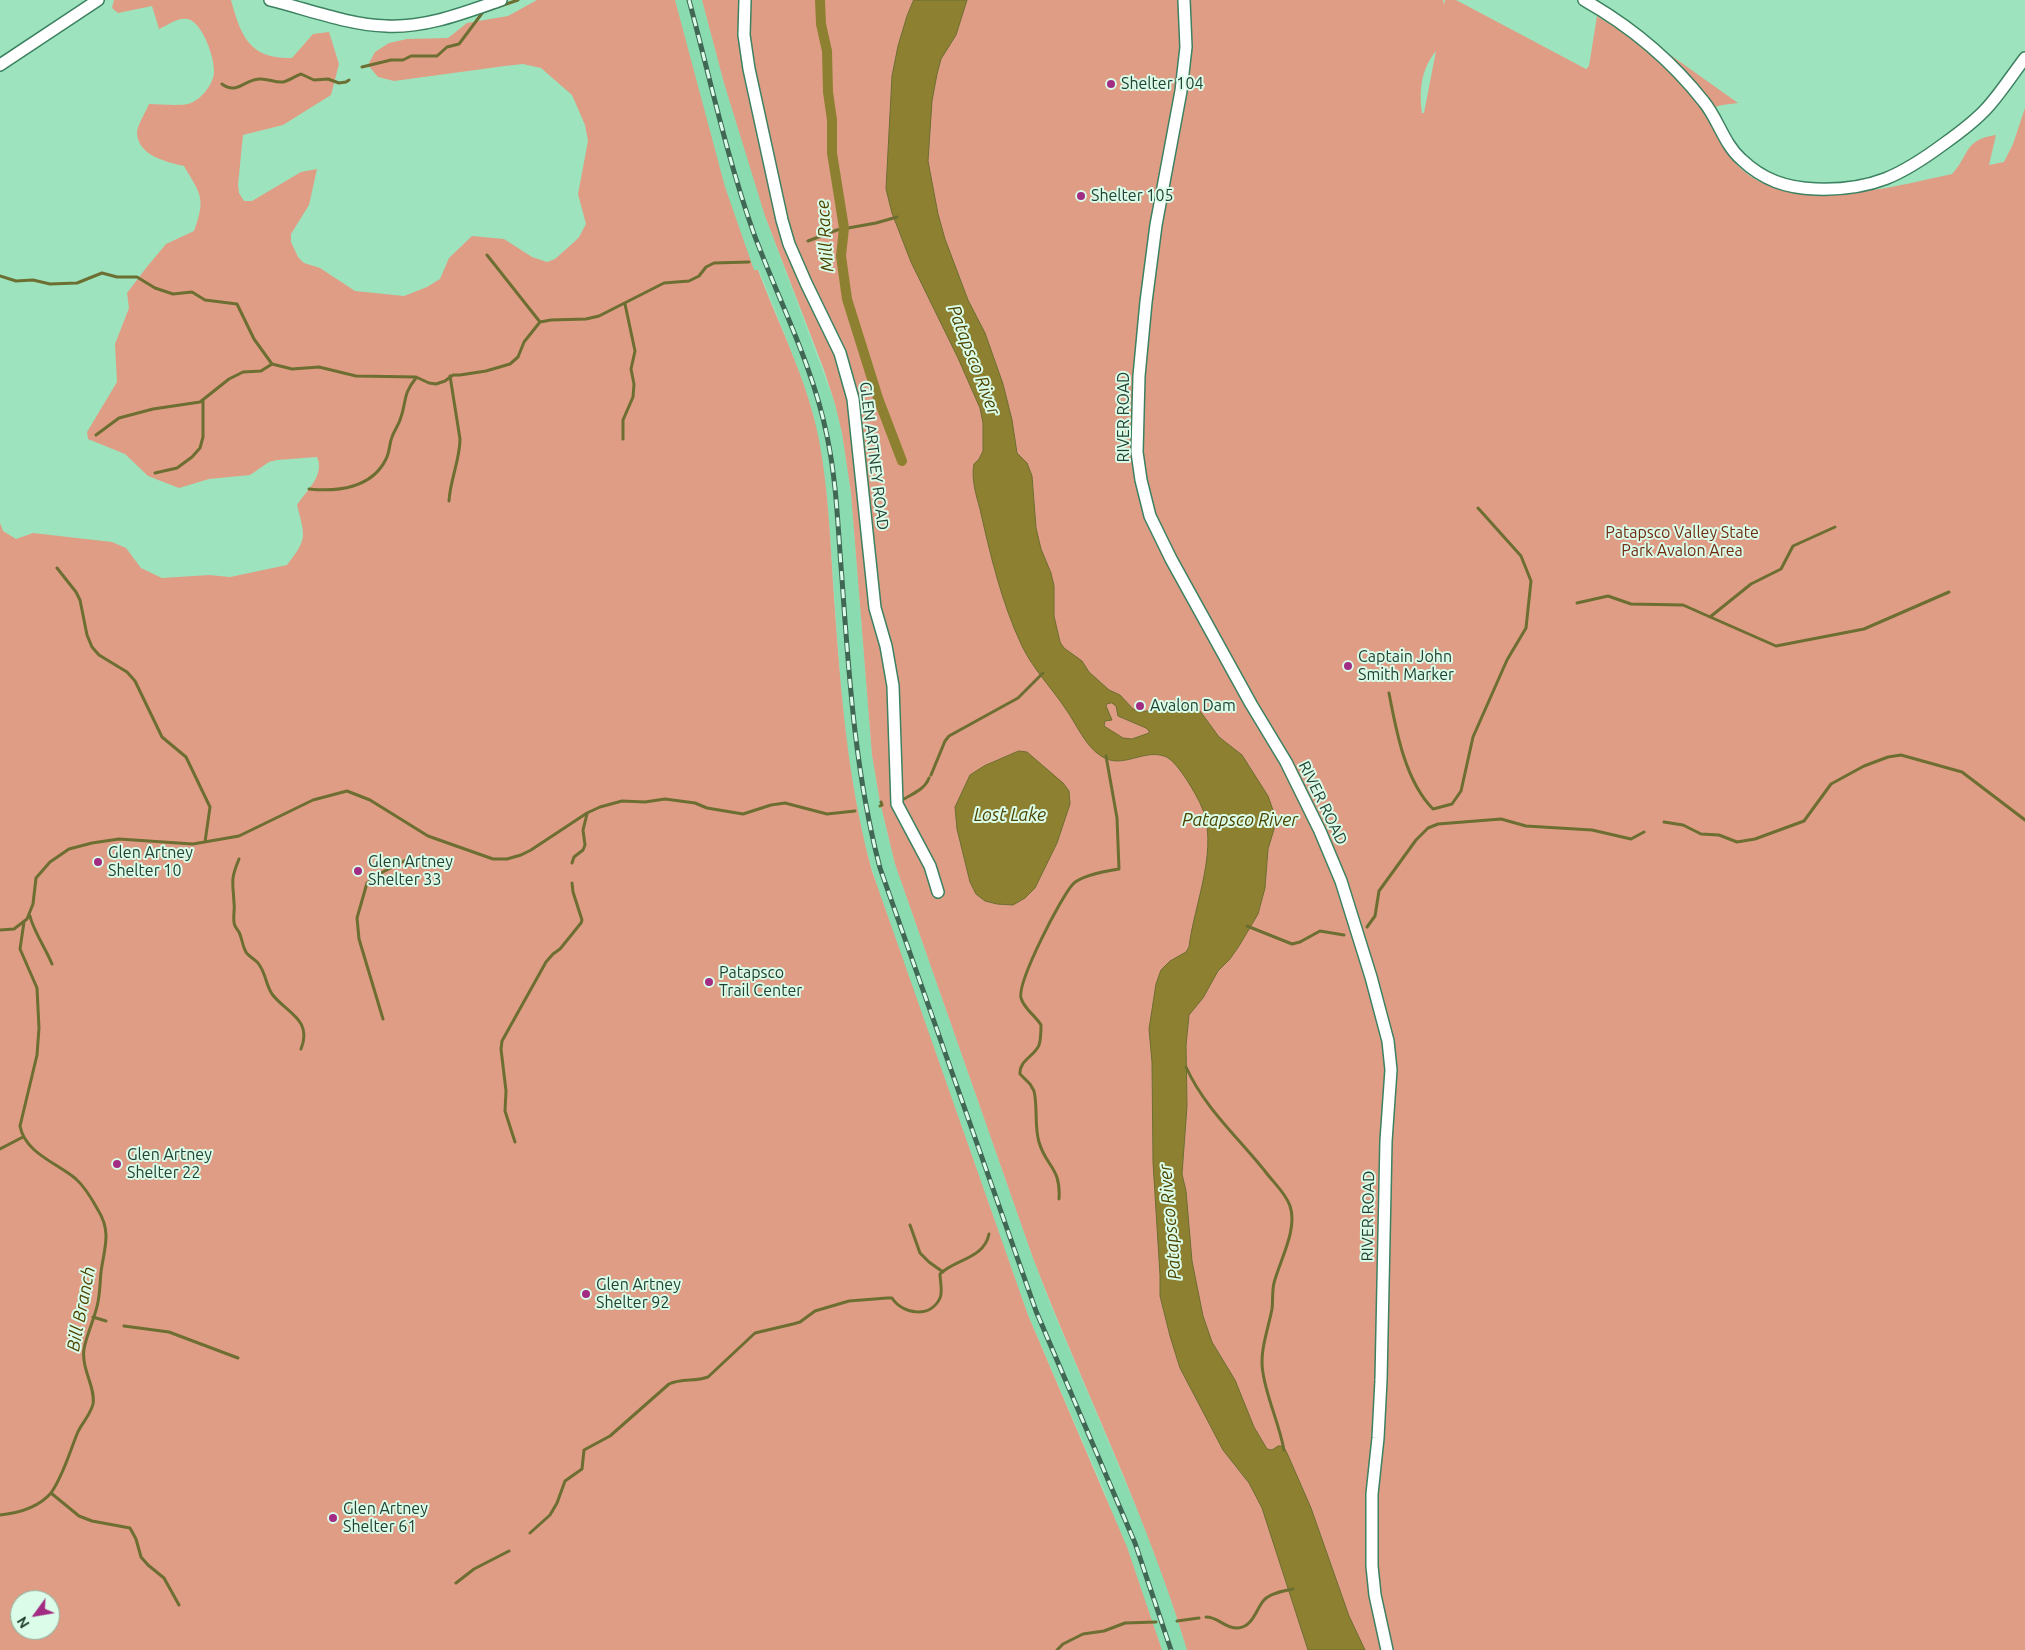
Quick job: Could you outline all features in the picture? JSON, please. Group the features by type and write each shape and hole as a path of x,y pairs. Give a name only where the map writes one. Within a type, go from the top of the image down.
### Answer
{"street":[{"path":"0,65 98,0"},
{"path":"270,0 385,26 430,22 456,16 501,0"},
{"name":"GLEN ARTNEY ROAD","path":"745,0 744,35 782,220 789,244 802,275 840,353 853,399 875,608 886,646 893,686 897,804 930,866 938,892"},
{"name":"RIVER ROAD","path":"1184,0 1186,47 1181,91 1156,225 1146,302 1139,376 1137,452 1145,499 1150,516 1171,559 1299,788 1320,831 1341,881 1371,977 1388,1042 1391,1070 1386,1141 1381,1380 1378,1438 1372,1494 1372,1566 1375,1595 1387,1650"},
{"path":"1584,0 1603,11 1658,52 1705,103 1739,158 1765,178 1805,189 1834,190 1856,187 1889,179 1908,169 1956,135 1985,110 2025,58"}],"shaded area":[{"path":"657,0 702,0 724,83 767,215 765,216 835,404 842,433 851,493 872,755 880,802 895,864 1033,1258 1051,1306 1149,1538 1187,1650 1162,1650 1104,1490 1028,1315 881,899 863,838 848,758 827,495 812,410 791,350 759,270 741,273"}],"green space":[{"path":"114,0 231,0 243,34 249,43 256,50 277,57 292,58 313,34 329,32 339,64 331,95 283,125 243,135 238,185 239,193 244,201 252,201 301,172 317,169 309,205 291,234 291,242 298,257 304,263 320,268 355,291 404,296 427,287 440,279 449,258 472,236 504,239 532,257 547,262 555,259 579,237 586,224 578,194 588,141 585,125 572,95 541,68 523,64 394,81 378,77 368,65 375,52 389,43 407,39 448,38 467,23 508,16 537,0 675,0 725,187 754,270 758,270 808,396 819,440 827,494 845,728 856,800 872,871 1028,1315 1127,1547 1162,1650 0,1650 0,523 3,531 16,539 33,533 112,542 126,548 141,568 162,578 209,575 230,577 287,565 299,549 303,537 297,505 314,482 319,470 317,457 277,460 269,462 250,475 209,479 179,488 148,476 125,454 88,439 87,432 117,382 115,344 129,308 127,293 166,244 194,231 200,211 201,204 198,191 184,166 154,157 142,147 137,133 138,126 149,104 179,105 197,100 208,87 214,73 207,42 199,27 193,22 188,19 181,19 159,29 152,6 118,13 112,8"},
{"name":"Patapsco Valley State Park Avalon Area","path":"702,0 1443,0 1444,5 1445,0 1456,0 1586,69 1589,66 1597,16 1629,36 1661,62 1669,54 1738,103 1704,110 1733,160 1753,178 1778,189 1807,194 1837,194 1898,186 1952,174 1972,145 1985,137 1996,135 1989,165 2004,162 2013,144 2025,108 2025,1650 1187,1650 1171,1600 1134,1501 1033,1258 895,864 880,802 872,755 851,493 842,433 824,370 765,216 724,83","holes":["1436,51 1424,113 1422,113 1421,105 1422,80 1427,65"]}],"water":[{"name":"Patapsco River","path":"914,0 967,0 956,35 941,59 937,74 932,101 928,161 938,214 945,239 968,300 985,333 1003,384 1012,420 1017,453 1027,463 1032,476 1036,528 1054,586 1054,616 1060,642 1064,648 1082,661 1089,672 1109,690 1120,695 1133,709 1141,712 1167,709 1182,702 1188,703 1200,711 1219,737 1242,755 1268,796 1274,813 1275,826 1268,849 1265,888 1258,914 1239,946 1218,971 1203,998 1189,1015 1186,1045 1187,1106 1182,1174 1186,1191 1192,1261 1203,1316 1212,1342 1235,1380 1254,1427 1267,1449 1272,1450 1278,1446 1283,1446 1287,1453 1311,1508 1349,1616 1365,1650 1308,1650 1262,1508 1249,1483 1223,1450 1180,1368 1170,1336 1160,1296 1153,1162 1152,1062 1149,1029 1156,984 1161,970 1170,961 1186,952 1189,947 1207,856 1208,837 1206,819 1200,803 1189,784 1169,758 1148,755 1117,761 1109,760 1095,752 1026,654 1008,613 992,561 974,481 974,464 983,451 983,423 980,408 911,262 892,213 886,189 892,76 907,16","holes":["1112,703 1116,706 1118,716 1146,728 1149,733 1132,739 1123,738 1104,726 1105,721 1112,720 1106,706 1107,704"]},
{"name":"Lost Lake","path":"1019,751 1027,752 1063,783 1069,791 1070,804 1057,843 1035,888 1025,898 1013,905 997,904 985,901 976,894 970,882 957,829 955,807 970,775 984,766"}],"waterway":[{"path":"362,67 391,60 403,60 411,56 437,56 447,47 459,44 483,12 518,0"},
{"name":"Mill Race","path":"820,0 821,24 827,51 828,92 832,120 832,153 844,228 841,256 847,299 878,398 902,461"},
{"path":"222,84 227,87 236,88 259,79 277,82 288,81 301,74 314,80 328,79 339,83 349,80"},
{"path":"808,241 837,230 897,217"},
{"path":"487,255 540,322"},
{"path":"0,276 16,281 33,280 50,284 77,283 102,273 117,277 137,277 155,288 173,294 192,292 205,300 237,304 254,339 272,364 292,369 319,367 356,376 416,377 436,384 445,381 453,375 486,371 510,364 518,357 524,342 540,322 586,319 599,316 664,283 689,281 699,276 706,267 714,263 749,262"},
{"path":"623,439 623,420 633,397 634,384 631,369 635,351 625,304"},
{"path":"96,435 119,418 153,409 200,402 229,379 243,372 261,371 272,364"},
{"path":"449,501 460,439 450,376"},
{"path":"309,489 331,490 353,486 363,482 380,469 387,456 407,394 416,378"},
{"path":"155,473 177,468 192,457 200,448 203,437 203,400"},
{"path":"1389,693 1403,754 1415,784 1433,809 1452,804 1461,791 1473,737 1507,660 1526,628 1531,581 1521,556 1478,508"},
{"path":"1710,617 1751,584 1781,569 1793,546 1835,527"},
{"path":"57,568 80,600 87,635 92,647 99,655 127,672 135,681 162,737 186,757 210,807 205,842"},
{"path":"1577,603 1608,596 1631,604 1683,605 1776,646 1864,629 1949,592"},
{"path":"931,775 945,741 949,736 1018,698 1043,673"},
{"path":"1664,822 1683,825 1701,834 1719,835 1737,842 1755,839 1804,821 1831,784 1864,766 1888,757 1901,755 1962,772 2025,820"},
{"path":"1059,1199 1058,1180 1039,1142 1034,1091 1020,1074 1022,1065 1037,1049 1041,1038 1041,1025 1027,1009 1021,998 1026,975 1041,940 1059,905 1073,884 1088,876 1119,869 1117,818 1106,756"},
{"path":"904,799 922,788 929,778"},
{"path":"0,930 14,929 27,919 33,904 36,878 50,862 69,849 119,839 193,844 239,836 313,800 347,791 370,800 428,836 493,859 507,859 521,855 587,813 622,801 645,802 665,799 695,803 707,808 743,814 771,805 785,803 827,814 855,811"},
{"path":"880,806 882,805 881,802"},
{"path":"572,863 574,857 583,850 585,845 583,830 587,814"},
{"path":"1367,927 1375,916 1379,891 1416,840 1428,828 1438,824 1501,819 1526,826 1592,830 1631,839 1644,832"},
{"path":"383,1019 359,939 357,918 367,883 379,874 410,858"},
{"path":"239,859 233,881 234,925 240,934 246,952 259,964 264,973 272,994 301,1023 304,1030 301,1049"},
{"path":"515,1142 505,1111 506,1091 501,1049 502,1041 546,962 560,949 581,923 582,920 572,883"},
{"path":"30,916 52,964"},
{"name":"Bill Branch","path":"0,1515 28,1509 51,1493 62,1472 79,1430 92,1408 93,1398 85,1364 84,1349 98,1302 106,1241 105,1226 102,1218 85,1189 76,1179 35,1150 28,1143 20,1126 37,1055 39,1028 37,988 20,949 24,922"},
{"path":"1247,926 1292,944 1300,942 1320,931 1344,935"},
{"path":"1186,1067 1203,1097 1280,1190 1290,1206 1292,1224 1274,1283 1272,1309 1262,1357 1265,1383 1284,1450"},
{"path":"0,1149 23,1137"},
{"path":"910,1225 920,1253 943,1272"},
{"path":"530,1533 550,1515 557,1503 565,1481 582,1469 584,1450 610,1436 669,1384 708,1377 755,1333 800,1322 815,1311 849,1301 892,1298 897,1304 910,1311 917,1312 930,1309 941,1296 940,1274 975,1254 986,1242 989,1234"},
{"path":"93,1317 106,1321"},
{"path":"124,1326 169,1332 238,1358"},
{"path":"51,1493 79,1516 92,1521 130,1528 136,1539 141,1557 164,1578 179,1605"},
{"path":"456,1583 474,1569 509,1551"},
{"path":"1206,1617 1215,1619 1233,1628 1243,1627 1251,1621 1267,1598 1293,1589"},
{"path":"1177,1621 1199,1618"},
{"path":"1057,1650 1063,1644 1083,1634 1104,1631 1125,1623 1156,1622"}],"railway":[{"path":"689,0 744,205 813,384 827,436 835,490 854,725 864,797 880,868 1036,1311 1135,1543 1171,1650"}],"place":[{"name":"Shelter 104","path":"1111,84"},
{"name":"Shelter 105","path":"1081,196"},
{"name":"Captain John Smith Marker","path":"1348,666"},
{"name":"Avalon Dam","path":"1140,706"},
{"name":"Glen Artney Shelter 10","path":"98,862"},
{"name":"Glen Artney Shelter 33","path":"358,871"},
{"name":"Patapsco Trail Center","path":"709,982"},
{"name":"Glen Artney Shelter 22","path":"117,1164"},
{"name":"Glen Artney Shelter 92","path":"586,1294"},
{"name":"Glen Artney Shelter 61","path":"333,1518"}]}
